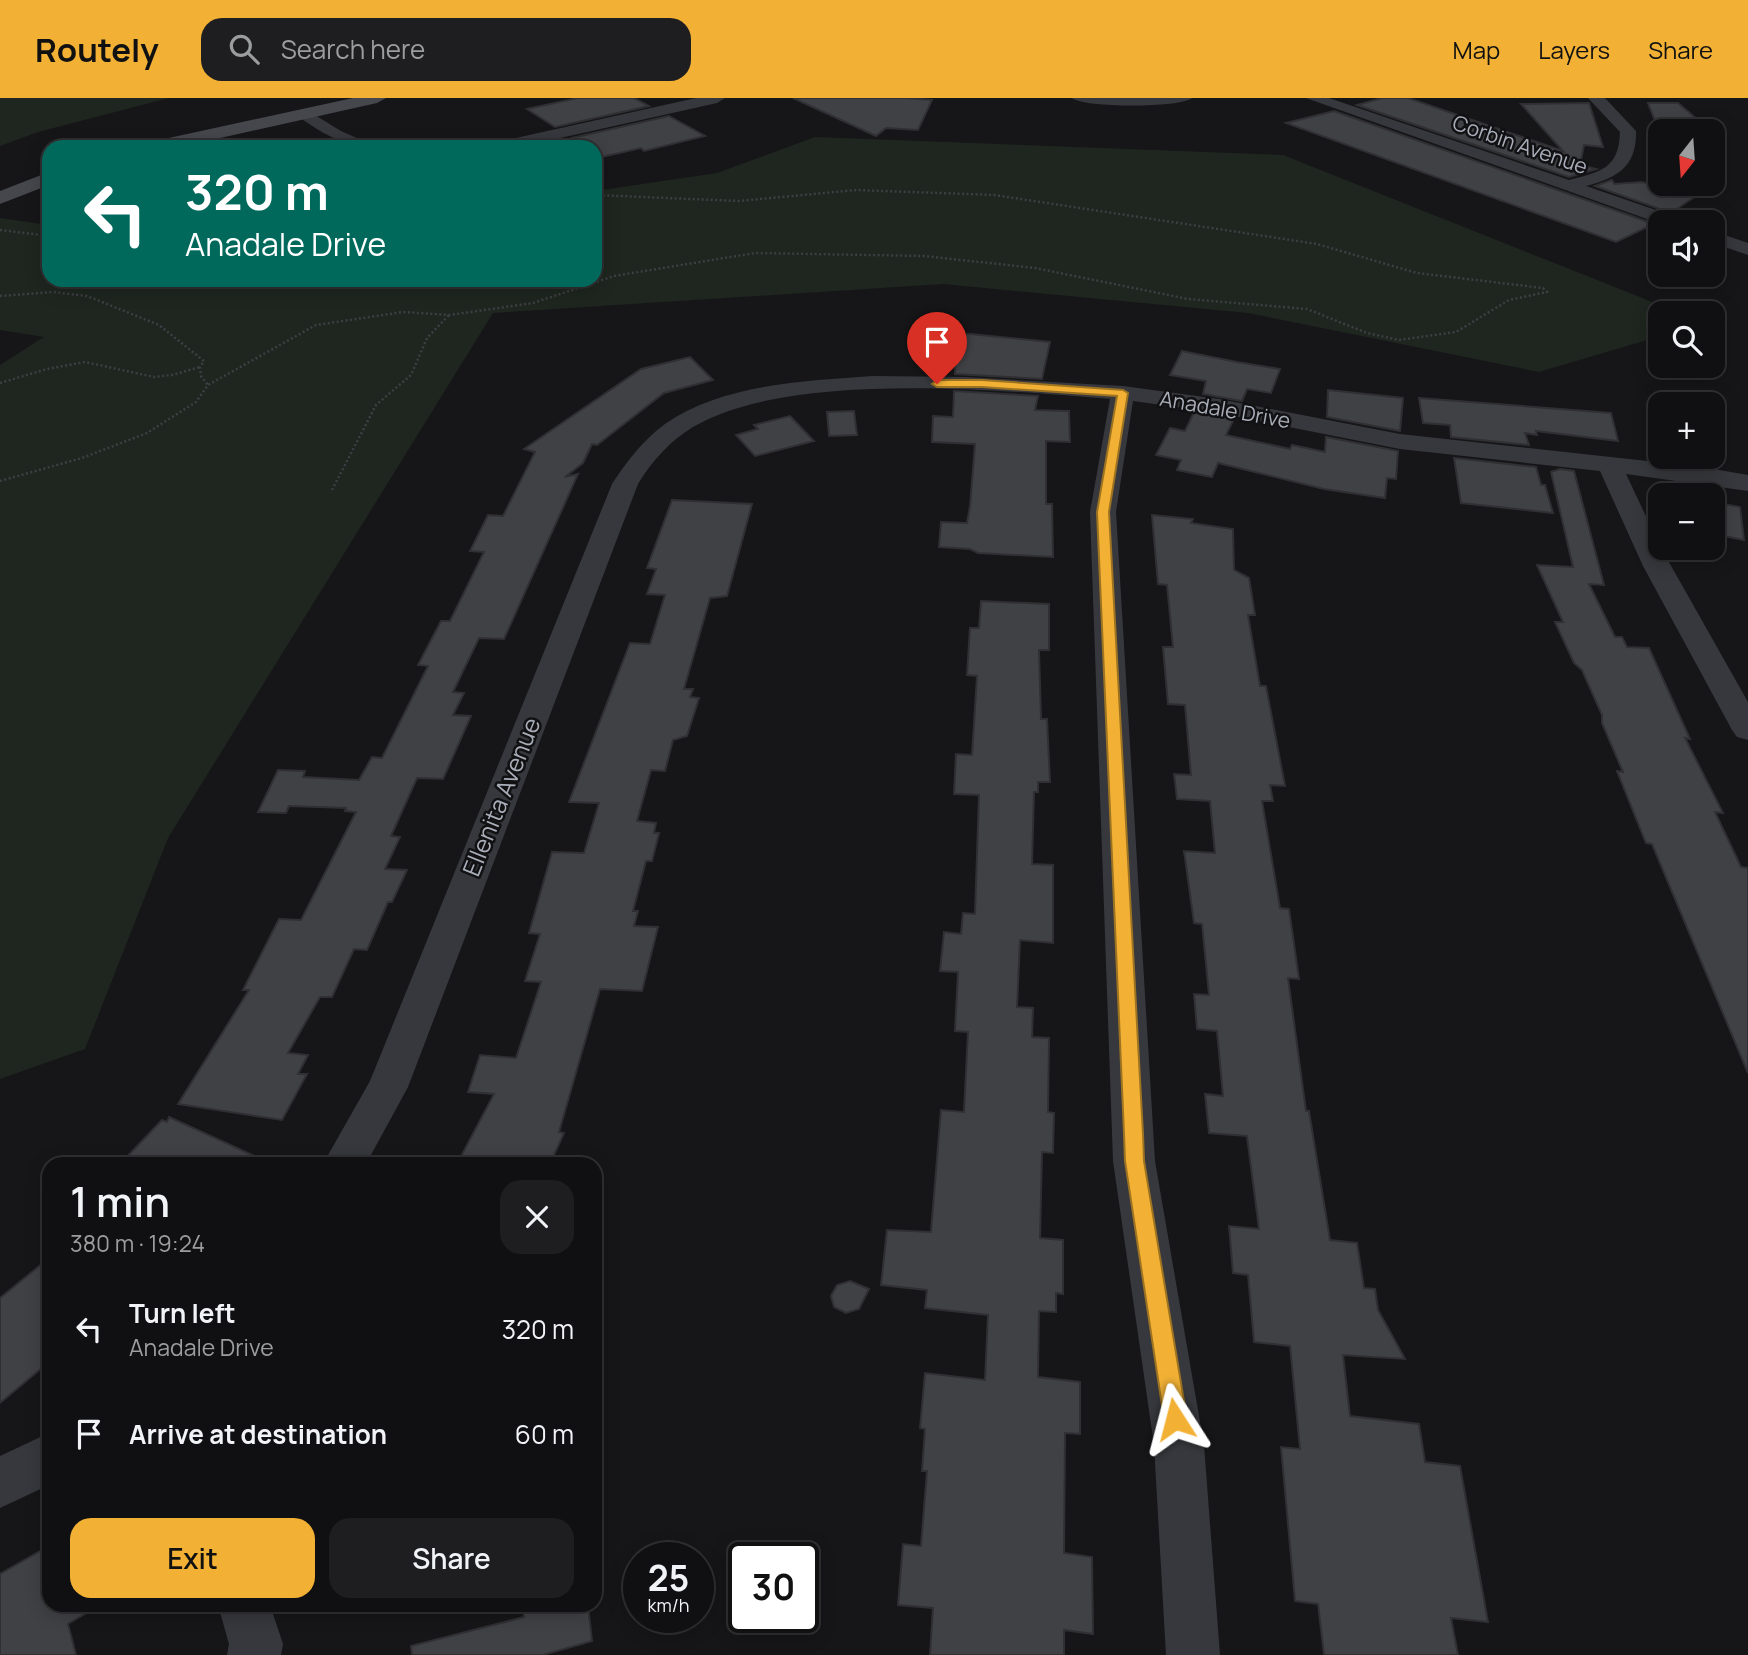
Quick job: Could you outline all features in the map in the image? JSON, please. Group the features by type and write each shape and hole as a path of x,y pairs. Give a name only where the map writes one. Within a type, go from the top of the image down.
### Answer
{"main road":[{"path":"187,140 377,98"},
{"path":"0,198 42,181"}],"street":[{"path":"529,140 717,98"},
{"path":"1080,98 1130,101 1184,98"},
{"name":"Corbin Avenue","path":"1314,98 1648,214"},
{"path":"1568,186 1605,175 1623,163 1630,150 1629,131 1596,98"},
{"path":"305,114 335,135 349,140"},
{"path":"1725,241 1748,249"},
{"name":"Anadale Drive","path":"667,436 695,417 746,400 807,389 982,383 1123,393 1218,406 1356,435 1748,483"},
{"path":"1123,393 1103,512 1135,1161 1180,1445 1193,1655"},
{"name":"Ellenita Avenue","path":"348,1157 387,1087 625,484 640,459 667,436"},
{"path":"1609,464 1657,566 1748,730"},
{"path":"0,1483 42,1462"},
{"path":"246,1612 256,1644 254,1655"}],"path":[{"path":"602,195 738,201 869,190 994,195 1068,205 1133,218 1265,234 1317,244 1417,273 1543,288 1547,292 1509,300 1456,332 1399,340 1367,333 1307,309 1188,299 1035,268 923,256 775,251 614,276 602,280"},
{"path":"0,230 42,235"},
{"path":"0,481 104,451 156,427 193,406 205,394 208,385 316,325 420,311 450,315 548,299 582,287"},
{"path":"0,296 53,292 87,296 172,332 204,361 200,367 160,378 94,362 0,383"},
{"path":"332,490 376,405 411,375 427,338 438,323 450,315"},
{"path":"200,367 201,376 208,385"}],"shaded area":[{"path":"0,98 169,98 38,132 0,146"},
{"path":"815,137 1283,155 1650,301 1648,340 1539,372 1248,313 943,284 493,313 168,838 85,1049 0,1079 0,365 44,337 0,330 0,218 42,224 42,287 602,287 602,190 717,173"}],"building":[{"path":"578,98 634,98 649,106 555,127 527,109"},
{"path":"793,98 932,100 918,130 886,128 876,136"},
{"path":"1382,98 1408,98 1563,151 1521,104 1589,103 1603,147 1584,145 1580,165 1596,169 1569,177 1357,105"},
{"path":"1648,103 1678,103 1697,119 1654,119"},
{"path":"1334,111 1648,222 1648,227 1616,242 1286,123"},
{"path":"669,116 705,136 644,151 641,148 602,157 602,140 572,138"},
{"path":"1612,180 1614,184 1642,182 1648,184 1648,196 1696,196 1675,210 1663,210 1595,186"},
{"path":"919,334 970,334 1050,342 1042,379 955,374 955,365 925,362"},
{"path":"1182,351 1280,369 1271,393 1247,389 1242,401 1203,394 1206,381 1170,375"},
{"path":"690,357 713,380 664,393 597,445 592,444 583,463 565,477 578,474 504,639 479,638 453,692 464,693 453,715 471,716 443,779 417,778 391,836 400,837 385,869 407,870 392,902 388,902 367,950 354,949 332,997 320,997 288,1053 308,1055 298,1074 307,1074 282,1120 178,1104 249,990 243,990 279,919 301,920 356,812 345,811 346,808 289,806 286,813 258,812 278,770 305,771 303,777 359,780 372,757 382,758 428,666 418,665 441,621 450,621 484,552 470,551 488,515 503,516 535,452 524,449 641,369"},
{"path":"1328,390 1403,398 1400,431 1327,417"},
{"path":"954,391 1038,396 1035,410 1069,411 1070,442 1046,441 1046,504 1052,504 1053,557 978,553 970,549 939,547 941,522 967,523 970,506 975,444 932,442 933,416 953,417"},
{"path":"1419,398 1611,413 1618,441 1536,431 1537,435 1525,433 1529,445 1451,437 1450,425 1423,423"},
{"path":"854,411 857,435 829,436 827,412"},
{"path":"1194,412 1234,419 1226,435 1290,449 1292,445 1325,452 1326,437 1398,451 1396,479 1387,478 1385,498 1324,489 1218,463 1212,477 1177,470 1181,460 1156,455 1170,428 1185,431"},
{"path":"790,416 814,441 755,456 736,435 758,429 754,425"},
{"path":"1454,458 1536,467 1541,485 1545,485 1553,513 1461,503"},
{"path":"1560,469 1574,471 1604,585 1589,584 1615,637 1622,637 1627,647 1649,648 1690,739 1685,738 1723,813 1715,812 1741,867 1748,868 1748,1073 1652,844 1646,843 1617,771 1623,772 1602,723 1602,715 1582,670 1574,663 1555,622 1563,622 1537,565 1573,567 1551,472"},
{"path":"672,500 752,504 727,596 710,598 684,689 693,689 690,697 699,698 687,736 673,740 665,771 651,770 637,821 656,823 654,833 659,833 652,861 646,861 633,911 638,911 634,926 658,927 642,991 600,989 559,1132 564,1133 553,1157 461,1157 494,1094 468,1092 480,1055 516,1058 541,982 525,981 540,934 529,933 552,852 584,853 599,803 569,802 630,643 650,644 665,595 647,594 656,569 647,568"},
{"path":"1725,504 1740,507 1744,540 1725,536"},
{"path":"1152,515 1193,519 1191,523 1233,529 1234,570 1249,578 1255,615 1248,615 1260,686 1266,686 1285,786 1270,785 1273,801 1262,801 1280,908 1289,909 1299,979 1288,978 1306,1111 1309,1111 1330,1240 1357,1243 1364,1288 1375,1289 1378,1310 1405,1359 1343,1355 1350,1416 1419,1424 1425,1462 1460,1466 1488,1622 1451,1618 1458,1655 1324,1655 1318,1604 1295,1601 1281,1447 1300,1449 1290,1346 1254,1342 1248,1275 1233,1273 1229,1226 1259,1229 1247,1136 1209,1133 1205,1094 1223,1096 1217,1031 1197,1029 1194,994 1209,995 1202,924 1194,923 1184,851 1215,853 1210,801 1177,799 1174,774 1191,775 1185,705 1168,704 1163,647 1173,647 1167,585 1158,584"},
{"path":"981,601 1049,604 1049,650 1039,650 1041,719 1047,719 1050,782 1038,782 1038,792 1034,792 1032,864 1053,865 1053,943 1020,940 1017,1007 1033,1008 1032,1037 1049,1038 1048,1112 1054,1113 1053,1153 1042,1152 1040,1238 1063,1240 1063,1294 1056,1293 1056,1312 1039,1311 1038,1377 1080,1382 1080,1434 1065,1433 1064,1553 1092,1557 1093,1634 1064,1630 1064,1655 930,1655 933,1608 898,1605 903,1544 921,1546 927,1471 922,1471 925,1429 920,1428 925,1373 985,1380 988,1315 925,1308 927,1290 881,1285 887,1230 931,1232 941,1110 964,1112 968,1032 955,1031 958,972 940,971 944,932 961,934 963,913 975,914 979,795 954,794 956,754 972,755 977,676 967,675 970,628 979,628"},
{"path":"169,1117 257,1157 127,1157 162,1120 167,1122"},
{"path":"42,1264 42,1368 0,1403 0,1298"},
{"path":"850,1281 869,1289 859,1309 846,1313 834,1307 831,1296 837,1285"},
{"path":"42,1550 42,1612 88,1612 68,1624 76,1655 0,1655 0,1574"},
{"path":"524,1612 589,1612 592,1641 543,1655 412,1655 411,1646 524,1617"}],"route":[{"path":"937,384 982,383 1123,393 1103,512 1133,1134 1175,1419"}]}
